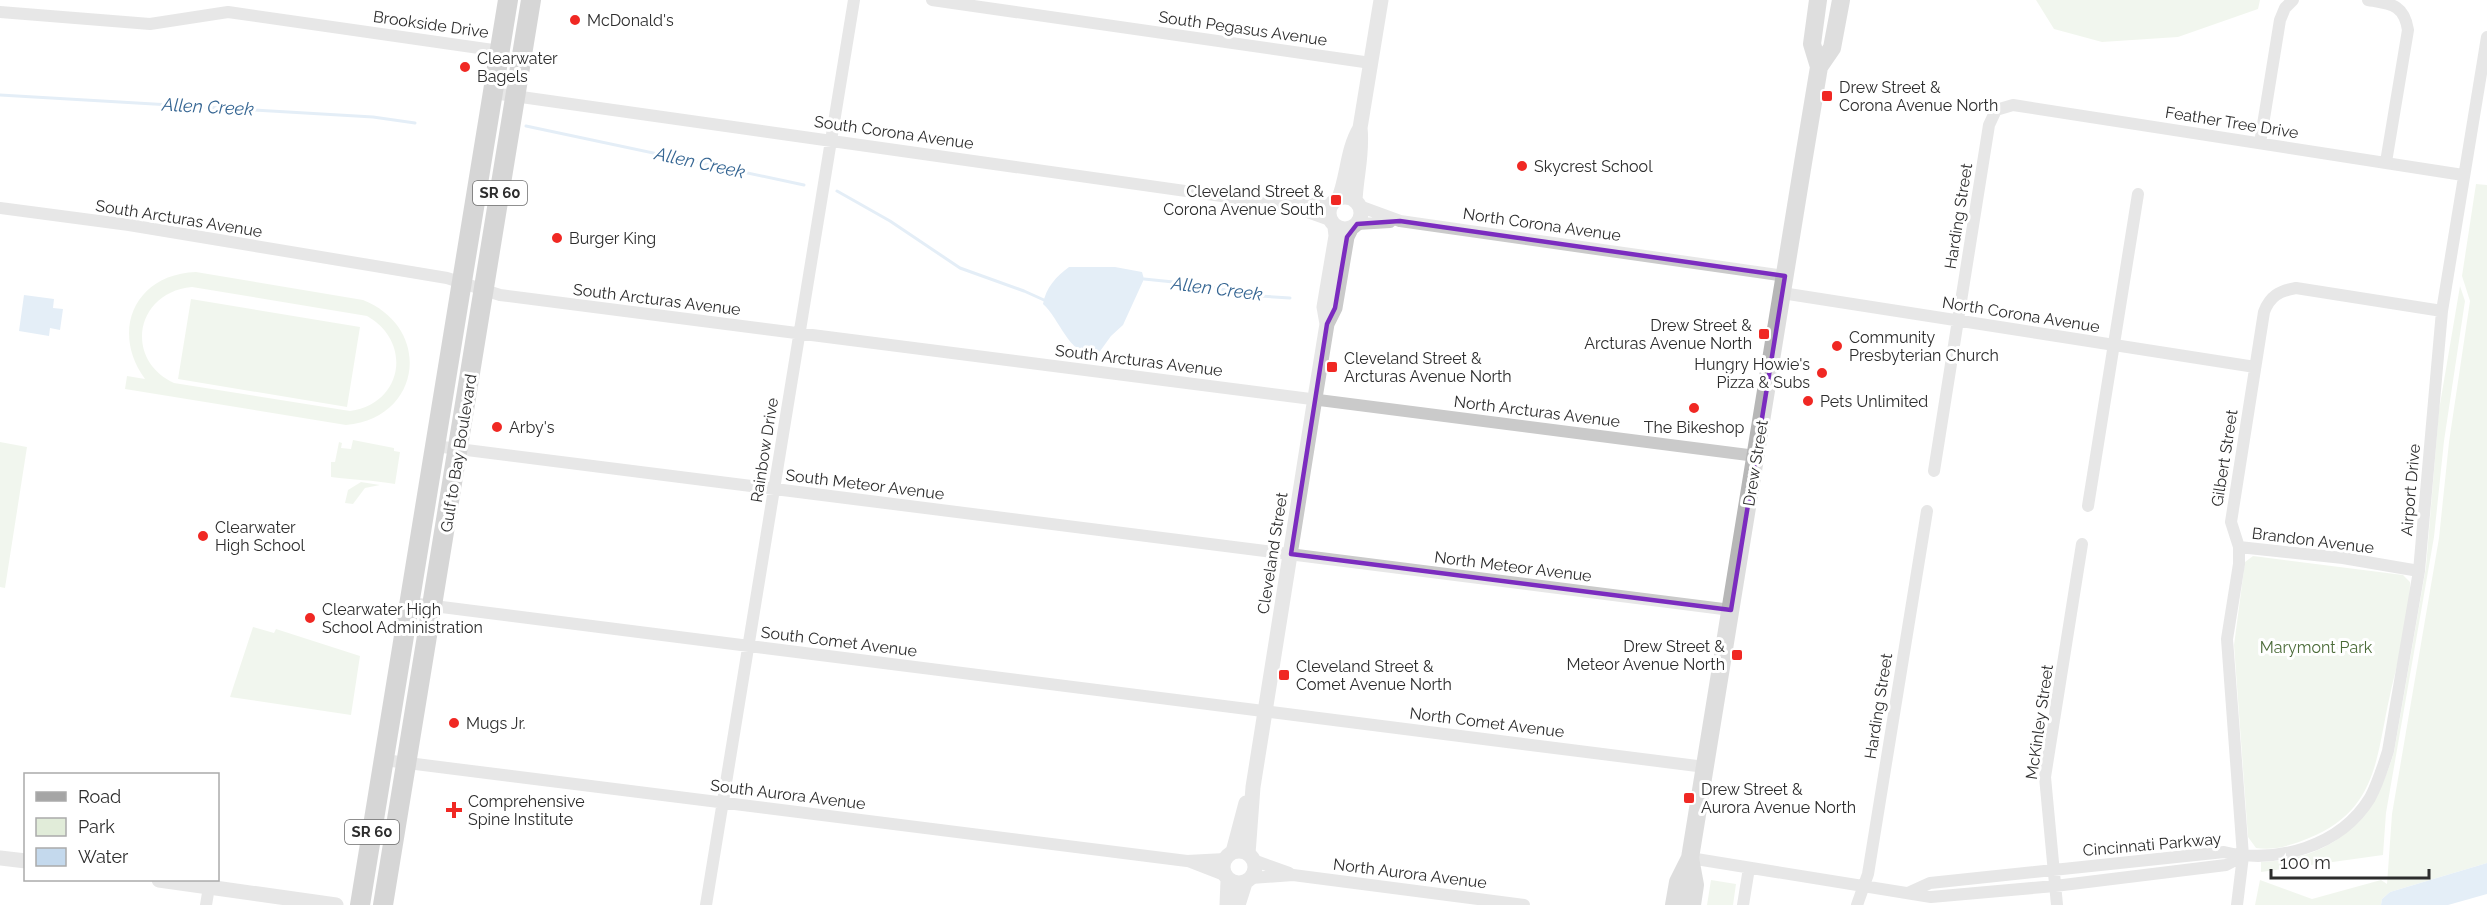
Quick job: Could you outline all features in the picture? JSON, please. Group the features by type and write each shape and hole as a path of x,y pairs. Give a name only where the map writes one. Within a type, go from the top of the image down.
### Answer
{"main road":[{"name":"Gulf to Bay Boulevard","path":"360,905 508,0"},
{"name":"Gulf to Bay Boulevard","path":"383,905 531,0"},
{"name":"Drew Street","path":"1674,905 1678,882 1690,858 1784,284 1818,67 1812,44 1818,0"},
{"name":"Drew Street","path":"1818,67 1832,48 1841,0"},
{"name":"Drew Street","path":"1690,858 1695,885 1692,905"}],"street":[{"name":"Rainbow Drive","path":"706,905 854,0"},
{"name":"South Pegasus Avenue","path":"932,0 1371,63"},
{"path":"1360,128 1352,143 1344,184 1329,211 1343,225 1361,215 1357,204 1355,184 1362,145 1360,128 1381,0"},
{"path":"2260,143 2280,20 2293,0"},
{"path":"2368,0 2397,7 2404,13 2408,30 2386,162"},
{"name":"Brookside Drive","path":"0,12 150,24 228,12 500,51"},
{"name":"Airport Drive","path":"2243,856 2264,856 2309,847 2345,826 2369,798 2380,776 2388,751 2419,571 2442,311 2487,37"},
{"name":"South Corona Avenue","path":"493,93 1291,206 1343,225"},
{"name":"Feather Tree Drive","path":"1996,110 2013,105 2463,175"},
{"name":"Harding Street","path":"1934,471 1989,125 1996,110"},
{"path":"2088,506 2138,194"},
{"path":"1336,201 1347,197 1357,204"},
{"name":"South Corona Avenue","path":"1291,206 1336,201"},
{"name":"North Corona Avenue","path":"1357,204 1400,221 1784,284 1957,321 2255,367"},
{"name":"South Arcturas Avenue","path":"0,208 140,227 447,278 500,295 1315,398"},
{"name":"North Corona Avenue","path":"1343,225 1400,221"},
{"name":"Cleveland Street","path":"1240,856 1327,324 1324,307 1336,236 1343,225"},
{"name":"Gilbert Street","path":"2237,905 2243,856 2228,639 2239,564 2239,548 2233,532 2232,511 2268,302 2275,294 2296,288 2442,311"},
{"name":"North Arcturas Avenue","path":"1315,398 1756,456"},
{"name":"South Meteor Avenue","path":"435,446 1291,554"},
{"path":"427,504 449,509"},
{"name":"Harding Street","path":"1857,905 1868,874 1927,511"},
{"name":"McKinley Street","path":"2057,905 2045,777 2082,544"},
{"name":"Brandon Avenue","path":"2239,548 2343,558 2419,571"},
{"name":"North Meteor Avenue","path":"1291,554 1731,610"},
{"name":"South Comet Avenue","path":"410,603 1265,711"},
{"name":"North Comet Avenue","path":"1265,711 1705,767"},
{"name":"South Aurora Avenue","path":"384,760 1187,861 1240,856"},
{"name":"Cincinnati Parkway","path":"1907,899 1930,883 2224,852 2243,856"},
{"path":"1227,905 1223,864 1240,856 1255,870 1248,880 1238,905"},
{"name":"North Aurora Avenue","path":"1240,856 1293,875 1524,905"},
{"name":"Cincinnati Parkway","path":"1690,858 1863,887 1907,899 2055,886 2226,865 2243,856"},
{"path":"0,858 24,861"},
{"name":"South Aurora Avenue","path":"1187,861 1226,877"},
{"path":"1743,905 1749,868"},
{"name":"North Aurora Avenue","path":"1248,880 1293,875"},
{"path":"1226,877 1236,884 1248,880"},
{"path":"172,881 336,905"},
{"path":"206,905 209,887"}],"highlighted area":[{"path":"1400,221 1785,276 1731,610 1291,554 1327,324 1335,308 1347,237 1357,224"}],"green space":[{"path":"2036,0 2260,0 2258,9 2178,37 2102,42 2054,29"},
{"path":"2476,184 2487,185 2487,863 2390,892 2382,899 2381,905 2255,905 2260,880 2312,899 2381,880 2387,884 2392,814 2439,538 2449,442 2470,301 2462,276"},
{"path":"196,272 363,300 385,313 401,330 408,350 409,370 403,390 391,406 371,419 346,425 125,389 127,376 145,379 135,361 130,342 130,325 134,308 144,294 157,283 175,275","holes":["192,287 367,316 382,327 391,341 396,356 396,371 391,385 381,397 368,406 350,411 174,383 158,372 147,359 143,343 143,328 148,313 158,301 173,292"]},
{"path":"2460,286 2465,301 2444,441 2434,537 2386,813 2383,855 2261,872 2261,862 2310,853 2330,844 2348,831 2363,816 2386,776 2394,752 2426,567 2439,410"},
{"path":"191,299 360,327 347,407 178,379"},
{"path":"353,440 394,448 394,451 400,452 395,484 331,477 331,462 335,462 339,442 342,443 341,448 351,449"},
{"path":"0,442 27,447 5,588 0,587"},
{"path":"361,482 380,485 365,488 353,504 345,503 348,490"},
{"name":"Marymont Park","path":"2253,556 2403,575 2410,582 2406,624 2381,740 2370,779 2361,797 2349,813 2332,826 2296,843 2269,849 2256,848 2248,837 2234,645 2245,562"},
{"path":"253,627 274,633 276,629 360,656 351,715 230,697"},
{"path":"1711,880 1736,884 1733,905 1707,905"}],"water":[{"path":"1069,267 1115,267 1142,272 1144,279 1123,325 1111,336 1098,354 1088,354 1073,344 1043,304 1046,292 1052,283"},
{"path":"24,295 54,299 53,308 63,309 60,330 50,328 49,336 19,331"},
{"path":"2487,863 2487,894 2448,905 2381,905 2382,899 2390,892"}],"waterway":[{"name":"Allen Creek","path":"0,95 373,117 415,123"},
{"name":"Allen Creek","path":"526,126 804,185"},
{"name":"Allen Creek","path":"837,191 890,221 960,268 1044,300"},
{"name":"Allen Creek","path":"1144,279 1193,284 1260,296 1290,298"}],"place":[{"name":"McDonald's","path":"575,20"},
{"name":"Clearwater Bagels","path":"465,67"},
{"name":"Drew Street & Corona Avenue North","path":"1827,96"},
{"name":"Skycrest School","path":"1522,166"},
{"name":"Cleveland Street & Corona Avenue South","path":"1336,200"},
{"name":"Burger King","path":"557,238"},
{"name":"Drew Street & Arcturas Avenue North","path":"1764,334"},
{"name":"Community Presbyterian Church","path":"1837,346"},
{"name":"Cleveland Street & Arcturas Avenue North","path":"1332,367"},
{"name":"Hungry Howie's Pizza & Subs","path":"1822,373"},
{"name":"Pets Unlimited","path":"1808,401"},
{"name":"The Bikeshop","path":"1694,408"},
{"name":"Arby's","path":"497,427"},
{"name":"Clearwater High School","path":"203,536"},
{"name":"Clearwater High School Administration","path":"310,618"},
{"name":"Drew Street & Meteor Avenue North","path":"1737,655"},
{"name":"Cleveland Street & Comet Avenue North","path":"1284,675"},
{"name":"Mugs Jr.","path":"454,723"},
{"name":"Drew Street & Aurora Avenue North","path":"1689,798"},
{"name":"Comprehensive Spine Institute","path":"454,810"}]}
